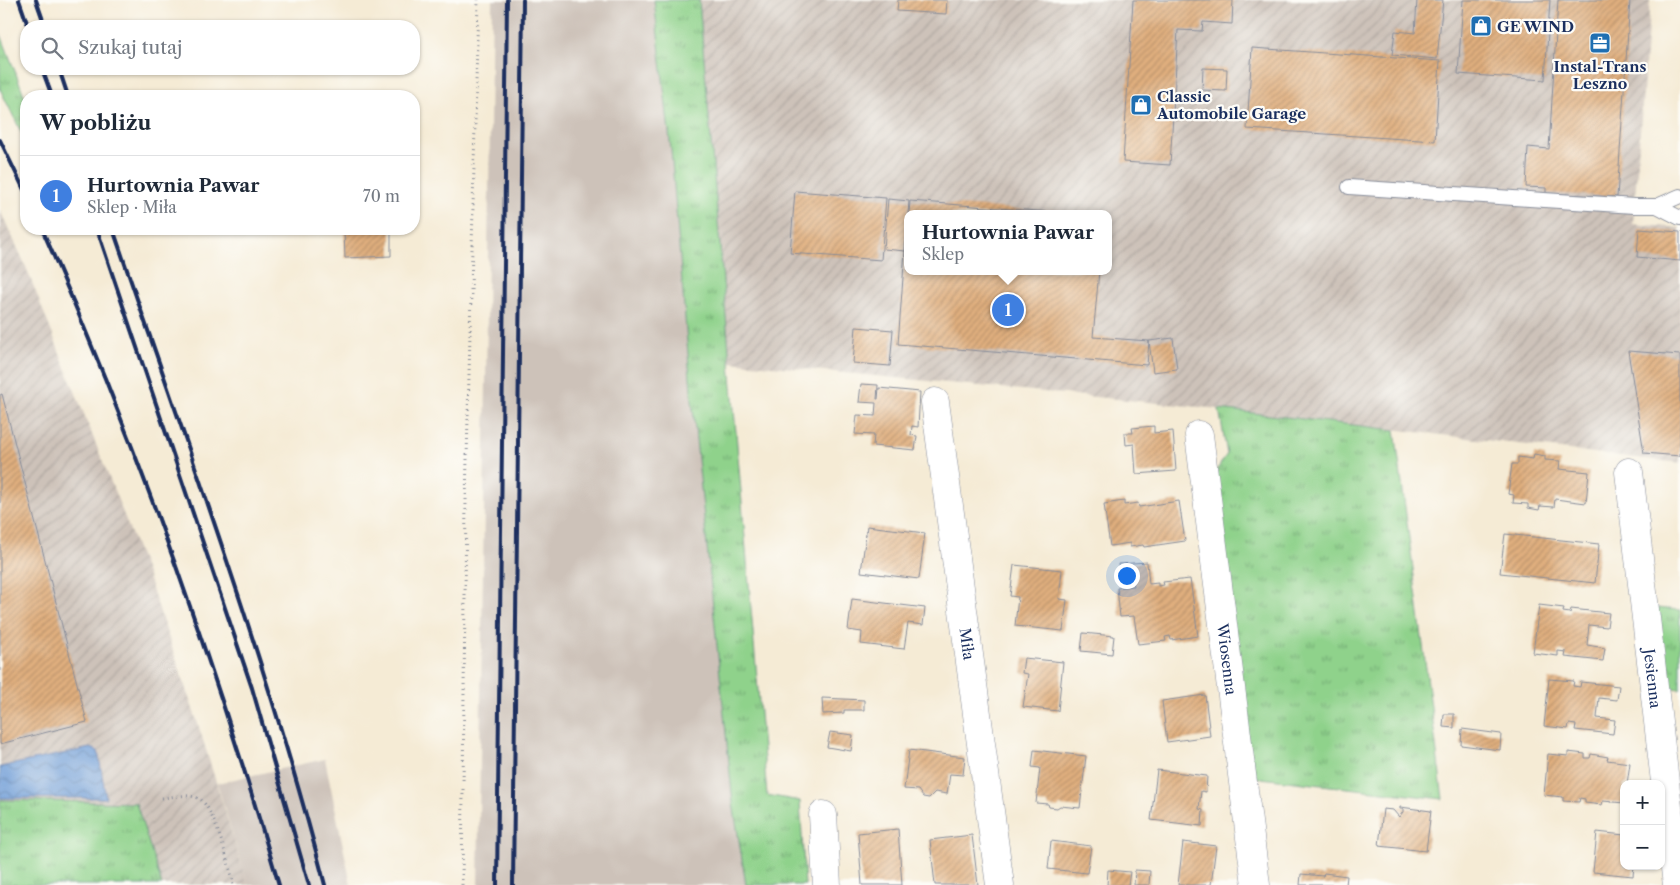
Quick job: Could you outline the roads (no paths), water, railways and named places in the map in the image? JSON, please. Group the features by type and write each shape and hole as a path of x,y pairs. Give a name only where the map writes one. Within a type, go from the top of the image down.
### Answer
{"street":[{"name":"Miła","path":"935,402 1000,885"},
{"name":"Wiosenna","path":"1199,434 1256,885"},
{"name":"Jesienna","path":"1629,472 1677,885"},
{"path":"823,815 827,885"}],"lane":[{"path":"1350,187 1657,206 1680,218"},
{"path":"1657,206 1680,196"}],"water":[{"path":"90,748 98,751 106,798 0,798 0,767"}],"railway":[{"path":"19,0 26,20"},
{"path":"36,0 43,20"},
{"path":"497,885 507,0"},
{"path":"513,885 523,0"},
{"path":"44,75 50,90"},
{"path":"61,75 66,90"},
{"path":"0,140 20,182"},
{"path":"45,235 110,390 171,553 200,635 279,885"},
{"path":"99,235 252,688 309,885"},
{"path":"115,235 252,637 278,719 325,885"}],"place":[{"name":"GE WIND","path":"1481,26"},
{"name":"Instal-Trans Leszno","path":"1600,43"},
{"name":"Classic Automobile Garage","path":"1141,105"},
{"name":"Hurtownia Pawar","path":"1008,310"}]}
